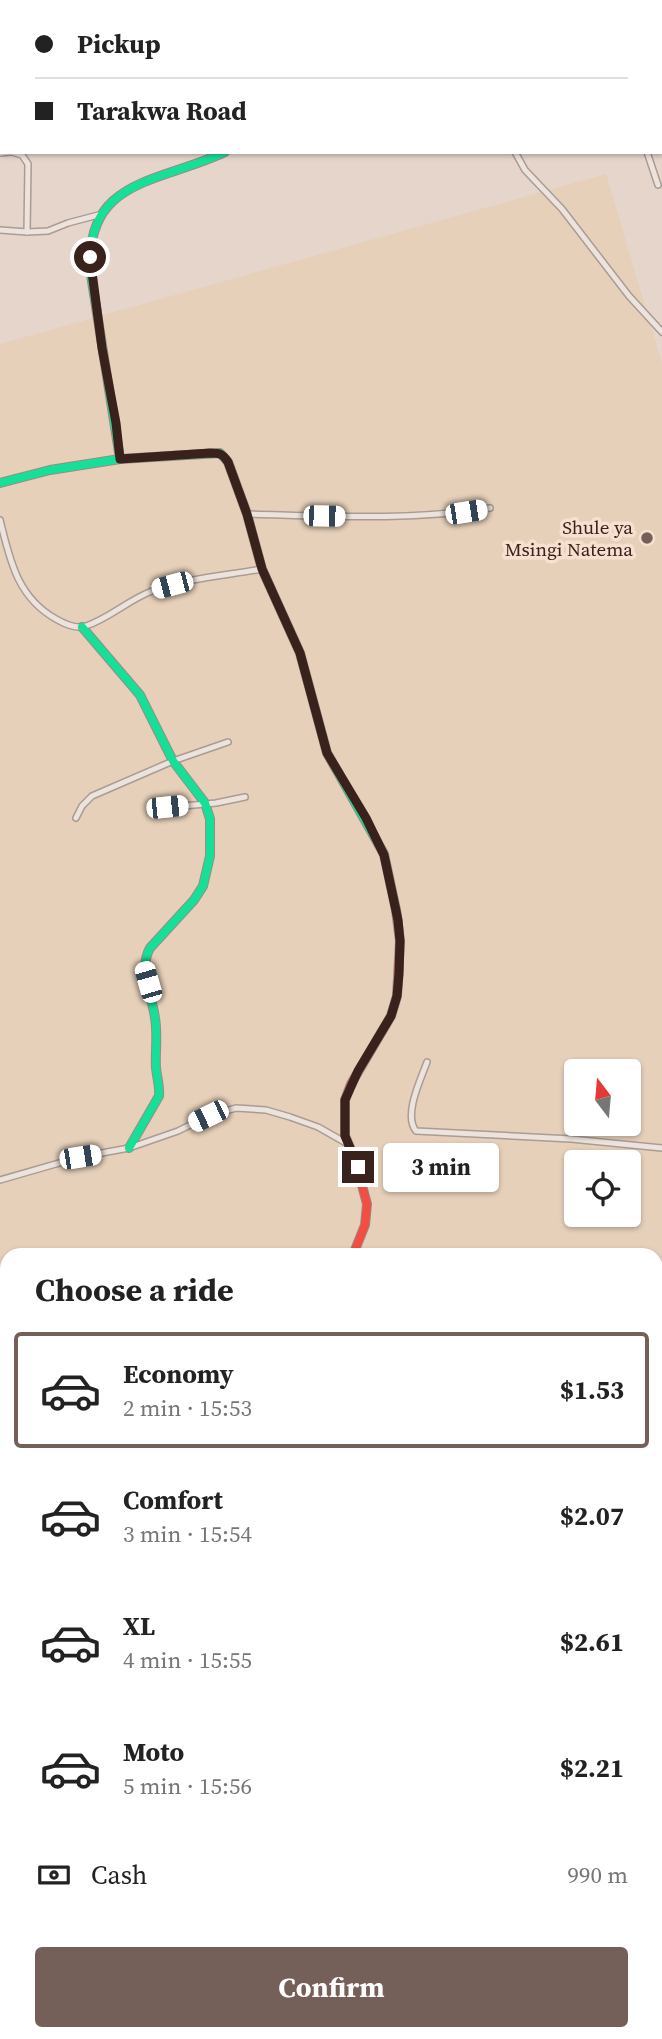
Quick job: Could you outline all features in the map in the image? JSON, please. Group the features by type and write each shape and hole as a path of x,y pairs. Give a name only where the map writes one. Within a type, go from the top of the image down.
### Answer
{"street":[{"path":"19,154 28,164 27,232"},
{"path":"120,459 90,257 94,228 112,201 127,190 145,180 220,154"},
{"path":"516,154 525,170 562,209 629,296 662,332"},
{"path":"648,154 658,185"},
{"path":"0,230 48,231 102,214"},
{"path":"0,483 50,470 120,459 220,453 228,462 247,514 262,569 300,653 327,753 366,818 384,855 398,920 400,941 397,996 391,1016 358,1071 345,1100 344,1125 367,1213 356,1248"},
{"path":"247,514 400,516 448,514 490,508"},
{"path":"0,520 21,587 40,610 64,624 82,627 101,620 154,590 262,569"},
{"path":"82,627 140,695 173,761 205,803 211,819 207,874 203,886 145,957 144,967 156,1022 156,1069 160,1089 159,1096 129,1148"},
{"path":"76,818 82,806 92,796 173,761 228,742"},
{"path":"151,809 245,797"},
{"path":"427,1062 413,1105 412,1123 416,1131 572,1139 662,1148"},
{"path":"0,1180 80,1157 129,1148 178,1131 208,1116 236,1108 266,1110 290,1117 318,1127 348,1144"}],"shaded area":[{"path":"606,174 662,363 662,1248 0,1248 0,344"}],"traffic: fast":[{"path":"120,459 91,275 92,243 99,219 112,202 130,189 220,154"},
{"path":"0,483 50,470 120,459 220,453 228,462 247,514 262,569 300,653 327,753 384,854 396,910"},
{"path":"82,627 140,695 173,761 205,803 210,819 210,856 203,886 194,900 150,948 147,956 147,982 156,1024 159,1096 129,1148"}],"traffic: jam":[{"path":"356,1248 365,1225 367,1204 355,1159 345,1136 345,1100 351,1084 391,1016 397,996 400,941 396,910"}],"place":[{"name":"Shule ya Msingi Natema","path":"647,538"}],"route":[{"path":"90,257 120,459 210,453 224,456 247,514 262,569 300,653 327,753 366,818 384,855 398,920 399,974 397,996 391,1016 358,1071 345,1100 345,1136 358,1167"}]}
